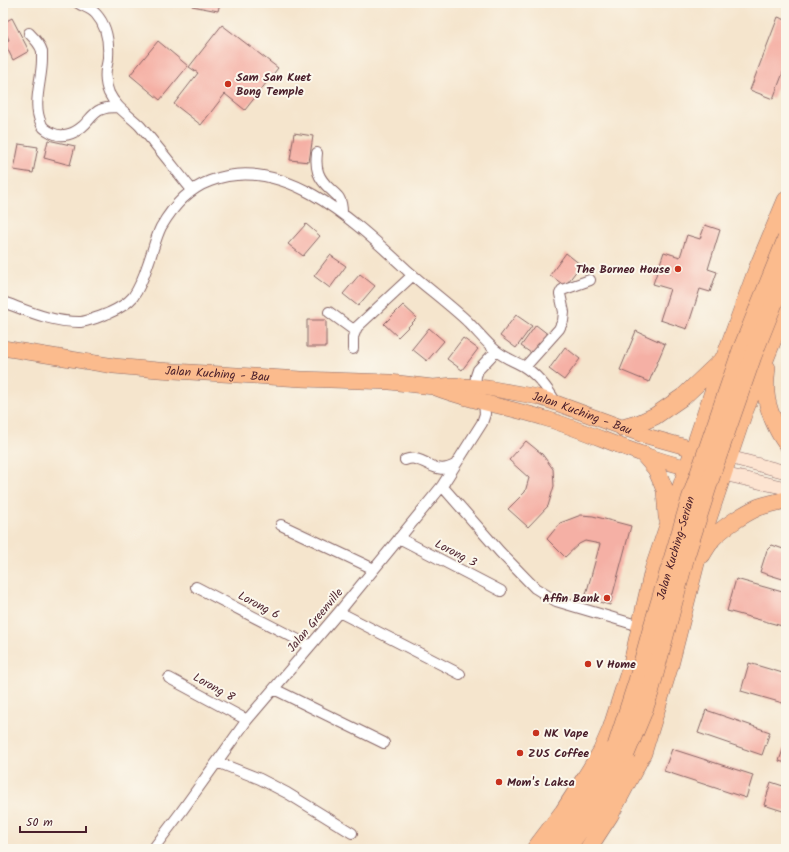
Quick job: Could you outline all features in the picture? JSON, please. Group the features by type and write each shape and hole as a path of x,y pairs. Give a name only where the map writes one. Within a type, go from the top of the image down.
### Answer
{"highway":[{"path":"535,849 563,812 601,752 611,729 632,663 653,570 667,527 724,359 757,269 786,200"},
{"name":"Jalan Kuching-Serian","path":"551,849 586,800 602,772 621,750 637,681 678,538 742,350 786,238"},
{"name":"Jalan Kuching-Serian","path":"567,849 595,809 621,750 643,713 650,693 686,556 714,468 753,356 786,273"},
{"path":"588,849 610,815 643,753 670,665 706,528 723,474 743,415 786,307"},
{"path":"770,348 765,383 766,394 769,408 781,437 786,444"},
{"path":"623,428 640,423 655,416 684,396 724,359"},
{"path":"644,455 656,469 665,490 667,527"},
{"path":"695,570 713,538 726,527 757,508 786,500"}],"main road":[{"name":"Jalan Kuching - Bau","path":"3,348 114,366 158,370 301,379 390,382 433,387 453,385 475,386 538,397 643,435 729,457"},
{"name":"Jalan Kuching - Bau","path":"433,387 452,395 552,420 665,462 687,468 723,474"},
{"path":"729,457 786,472"},
{"path":"723,474 786,488"}],"street":[{"path":"78,3 87,7 96,14 105,28 108,40 106,85 109,94 118,107 134,120 153,140 192,190"},
{"path":"29,33 37,42 42,51 38,116 42,126 58,136 66,136 83,126 100,109 107,107 118,107"},
{"path":"317,153 316,161 319,175 324,183 339,197 342,203 342,213"},
{"path":"3,302 44,318 55,320 80,322 103,316 119,308 132,297 140,286 161,228 174,207 192,190 209,181 226,177 247,174 267,176 305,191 342,213 468,322 496,352 525,367 538,378 548,389 556,403"},
{"path":"353,349 353,337 357,327 413,275"},
{"path":"525,367 559,329 563,321 564,312 560,294 562,290 590,280"},
{"path":"329,312 355,331"},
{"path":"475,386 478,370 496,352"},
{"name":"Jalan Greenville","path":"153,849 247,720 339,612 442,486 482,423 485,414 484,403"},
{"path":"405,460 414,458 435,468 447,470 455,465"},
{"path":"442,486 500,552 535,588 556,601 640,626"},
{"path":"281,524 374,569"},
{"name":"Lorong 3","path":"399,538 501,591"},
{"name":"Lorong 6","path":"196,587 310,646"},
{"path":"339,612 460,674"},
{"name":"Lorong 8","path":"170,678 247,720"},
{"path":"274,689 384,743"},
{"path":"217,762 260,779 287,792 352,833"}],"building":[{"path":"192,3 220,3 218,11 192,6"},
{"path":"778,17 786,20 786,65 773,99 750,90"},
{"path":"12,18 29,51 13,60 4,42 9,40 3,27 3,23"},
{"name":"Sam San Kuet Bong Temple","path":"222,25 278,68 245,110 225,94 201,125 174,104 198,73 189,67"},
{"path":"158,41 188,66 160,100 130,75"},
{"name":"Sam San Kuet Bong Temple","path":"294,133 313,136 309,162 290,160"},
{"path":"48,140 75,146 70,165 44,158"},
{"path":"19,144 38,147 33,173 14,170"},
{"path":"306,224 320,236 303,256 288,244"},
{"path":"705,225 720,230 708,269 717,272 710,292 700,289 687,329 660,320 670,289 653,284 664,252 680,257 687,235 700,239"},
{"path":"566,253 581,265 565,286 550,275"},
{"path":"330,255 346,266 330,288 314,276"},
{"path":"360,274 375,286 358,306 343,294"},
{"path":"403,305 417,318 398,337 384,324"},
{"path":"516,315 532,326 516,348 500,336"},
{"path":"307,320 326,320 326,347 307,347"},
{"path":"536,325 549,335 534,355 521,346"},
{"path":"429,328 444,341 427,361 412,349"},
{"path":"636,331 665,344 649,382 620,370"},
{"path":"463,338 478,349 462,370 447,359"},
{"path":"565,347 580,359 564,380 549,369"},
{"path":"526,441 542,454 553,469 554,486 548,506 528,527 508,509 525,492 529,478 509,460"},
{"path":"581,515 593,516 631,526 610,605 585,598 600,544 585,541 579,544 565,557 547,539 560,523"},
{"path":"772,545 786,550 786,580 760,572 767,550"},
{"path":"736,579 786,593 786,627 727,611"},
{"path":"749,663 786,674 786,704 741,691"},
{"path":"706,710 770,732 762,755 698,733"},
{"path":"786,741 786,763 779,761"},
{"path":"672,749 753,775 746,798 664,771"},
{"path":"771,782 786,787 786,812 764,805"}],"place":[{"name":"Sam San Kuet Bong Temple","path":"228,84"},
{"name":"The Borneo House","path":"678,269"},
{"name":"Affin Bank","path":"607,598"},
{"name":"V Home","path":"588,664"},
{"name":"NK Vape","path":"536,733"},
{"name":"ZUS Coffee","path":"520,753"},
{"name":"Mom's Laksa","path":"499,782"}]}
